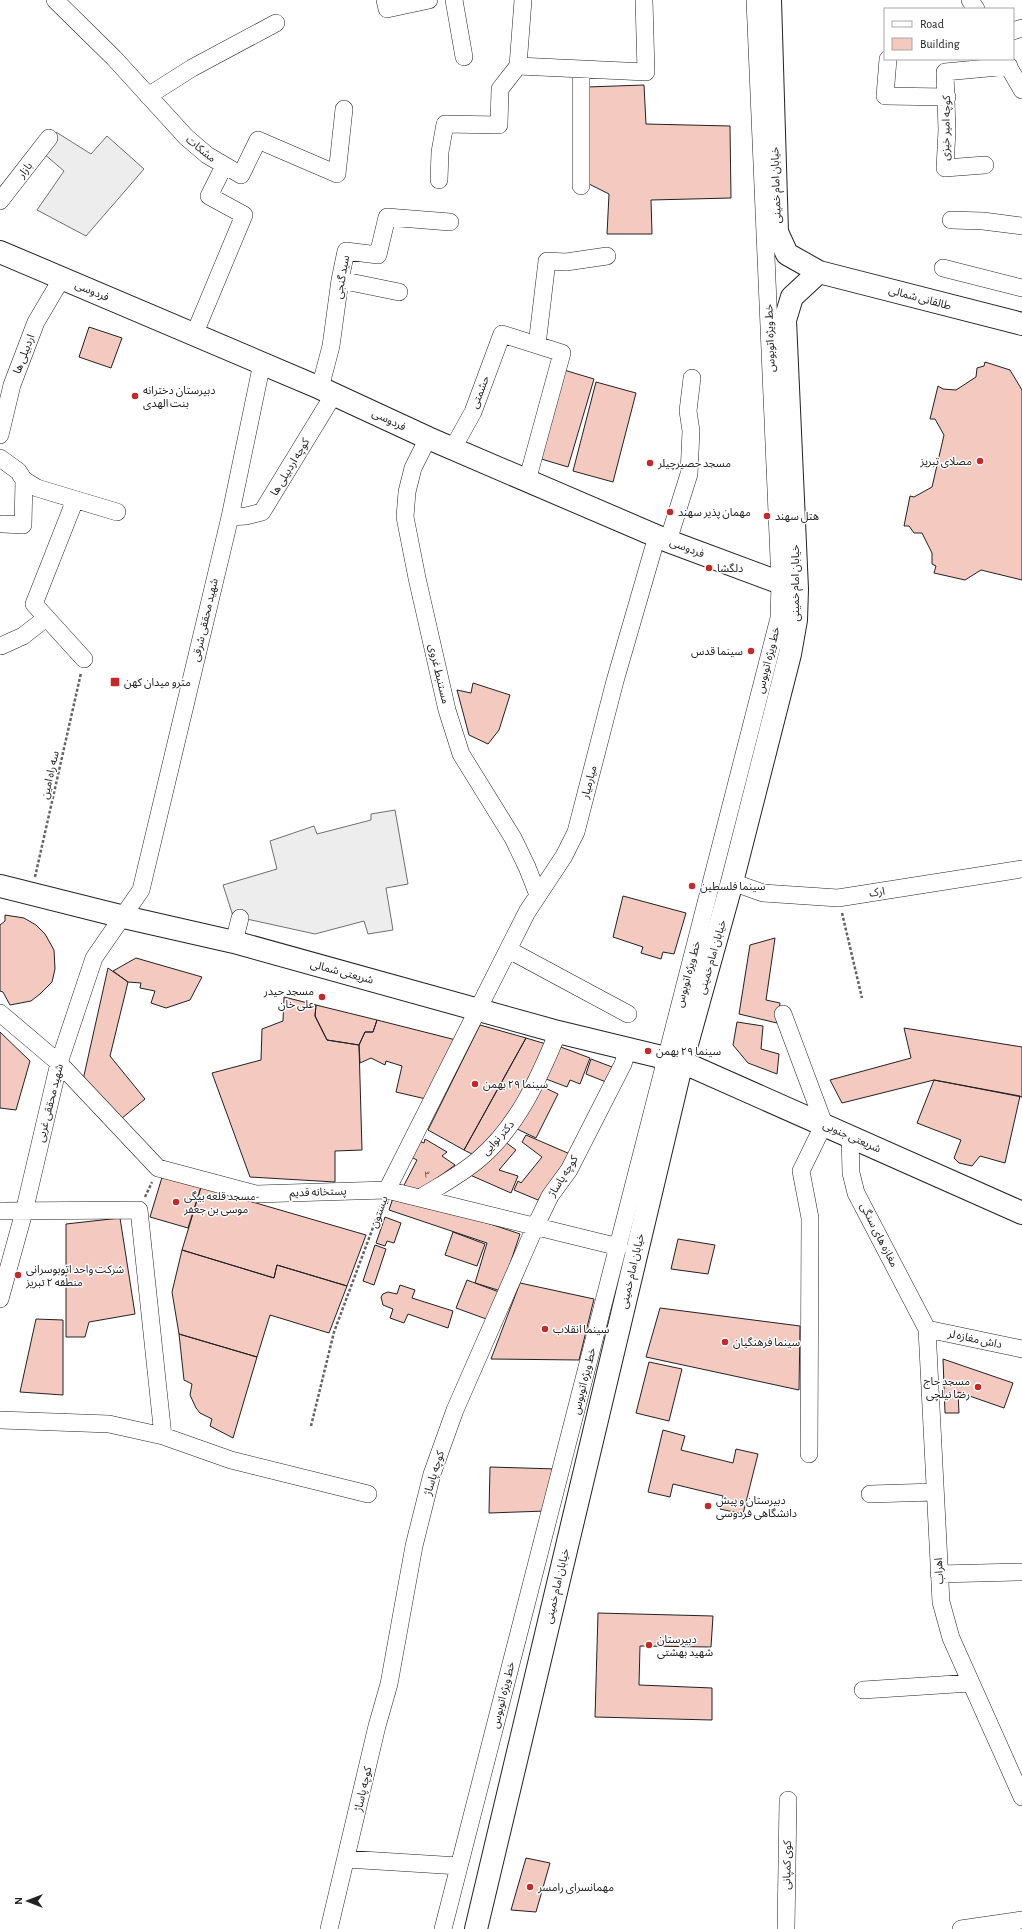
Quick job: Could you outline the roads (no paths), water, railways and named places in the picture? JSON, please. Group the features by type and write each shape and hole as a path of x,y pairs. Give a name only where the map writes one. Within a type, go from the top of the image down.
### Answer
{"main road":[{"name":"خیابان امام خمینی","path":"476,1929 674,1059 732,882 790,654 796,620 789,586 785,320 792,297 819,272 787,254 777,232 770,0"},
{"name":"فردوسی","path":"0,252 327,391 428,438 527,481 662,538 789,586"},
{"name":"طالقانی شمالی","path":"819,272 1022,324"},
{"name":"شریعتی شمالی","path":"0,886 31,895 234,942 558,1032 674,1059"},
{"name":"شریعتی جنوبی","path":"674,1059 824,1124 1022,1213"}],"street":[{"name":"مشکات","path":"55,0 94,37 186,137 206,155 224,166 209,196 244,215 194,335"},
{"path":"385,0 387,9 429,0"},
{"path":"454,0 464,57"},
{"path":"439,180 440,152 444,124 499,125 500,89 518,66 523,0"},
{"path":"518,66 646,72 644,0"},
{"name":"خط ویژه اتوبوس","path":"443,1929 619,1247 674,1059 774,637 789,586 755,0"},
{"path":"148,96 192,68 276,24"},
{"path":"888,60 885,96 947,97"},
{"path":"1007,63 1022,90"},
{"name":"کوچه امیر خیزی","path":"985,165 946,168 948,130 946,72 1007,63"},
{"path":"581,69 581,186"},
{"path":"224,166 241,175 258,140 338,174 344,109"},
{"name":"بازار","path":"0,201 49,138"},
{"name":"سید گنجی","path":"327,391 331,346 340,280 346,251 378,255 387,217 450,222"},
{"path":"951,220 1022,226"},
{"path":"527,481 562,353 537,345 547,261 566,262 607,256"},
{"path":"943,268 1021,284"},
{"name":"اردبیلی ها","path":"0,435 12,385 30,337 36,322 62,278"},
{"path":"340,280 399,292"},
{"name":"حشمتی","path":"453,448 473,412 502,334 537,345"},
{"name":"شهید محققی شرقی","path":"124,917 141,890 230,516 262,363"},
{"name":"میارمیار","path":"477,1009 509,950 527,912 564,856 576,832 615,681 662,538 689,474 691,430 688,411 692,378"},
{"name":"کوچه اردبیلی ها","path":"230,516 246,516 262,512 327,391"},
{"name":"مستنبط غروی","path":"428,438 413,468 407,492 405,517 417,578 447,710 460,754 513,838 538,895"},
{"path":"0,458 18,471 24,480 37,488 117,512"},
{"path":"3,524 23,525 24,480"},
{"path":"75,500 34,604 84,659"},
{"path":"1,646 23,636 46,618"},
{"name":"ارک","path":"732,882 763,893 838,898 1022,869"},
{"name":"شهید محققی غربی","path":"0,1300 24,1212 59,1064 94,958 124,917"},
{"path":"234,942 240,918"},
{"path":"509,950 628,1014"},
{"name":"بیستون","path":"387,1190 477,1009"},
{"path":"0,1013 59,1064"},
{"path":"783,1014 824,1124 801,1171 810,1218 809,1454"},
{"name":"دکتر نوایی","path":"420,1198 479,1160 514,1122 538,1078 558,1032"},
{"name":"کوچه پاساژ","path":"329,1929 389,1684 414,1546 432,1474 455,1410 536,1225 550,1196 569,1170 622,1064 628,1048"},
{"name":"پستخانه قدیم","path":"59,1064 158,1168 256,1194 387,1190 536,1225 619,1247"},
{"name":"مغازه های سنگی","path":"850,1136 851,1173 856,1193 927,1329"},
{"path":"0,1211 139,1210 163,1436"},
{"name":"داش مغازه لر","path":"927,1329 1022,1349"},
{"name":"اهراب","path":"927,1329 941,1602 951,1638 1022,1797"},
{"path":"0,1420 109,1424 163,1436 231,1460 368,1494"},
{"path":"870,1494 935,1492"},
{"path":"939,1574 1020,1572"},
{"path":"863,1690 971,1683"},
{"name":"کوی کمپانی","path":"786,1929 788,1800"},
{"path":"346,1860 459,1866"},
{"path":"962,1929 1022,1920"}],"place":[{"name":"دبیرستان دخترانه بنت الهدی","path":"135,396"},
{"name":"مصلای تبریز","path":"980,461"},
{"name":"مسجد حصیرچیلر","path":"650,463"},
{"name":"مهمان پذیر سهند","path":"670,512"},
{"name":"هتل سهند","path":"767,516"},
{"name":"دلگشا","path":"709,568"},
{"name":"سینما قدس","path":"751,651"},
{"name":"مترو میدان کهن","path":"115,682"},
{"name":"سینما فلسطین","path":"692,886"},
{"name":"مسجد حیدر علی خان","path":"322,997"},
{"name":"سینما ٢٩ بهمن","path":"648,1051"},
{"name":"سینما ۲۹ بهمن","path":"475,1084"},
{"name":"مسجد قلعه بیگی- موسی بن جعفر","path":"176,1202"},
{"name":"شرکت واحد اتوبوسرانی منطقه ۲ تبریز","path":"18,1275"},
{"name":"سینما انقلاب","path":"545,1329"},
{"name":"سینما فرهنگیان","path":"725,1342"},
{"name":"مسجد حاج رضا نیلچی","path":"978,1387"},
{"name":"دبیرستان و پیش دانشگاهی فردوسی","path":"708,1506"},
{"name":"دبیرستان شهید بهشتی","path":"649,1645"},
{"name":"مهمانسرای رامسر","path":"530,1887"}]}
